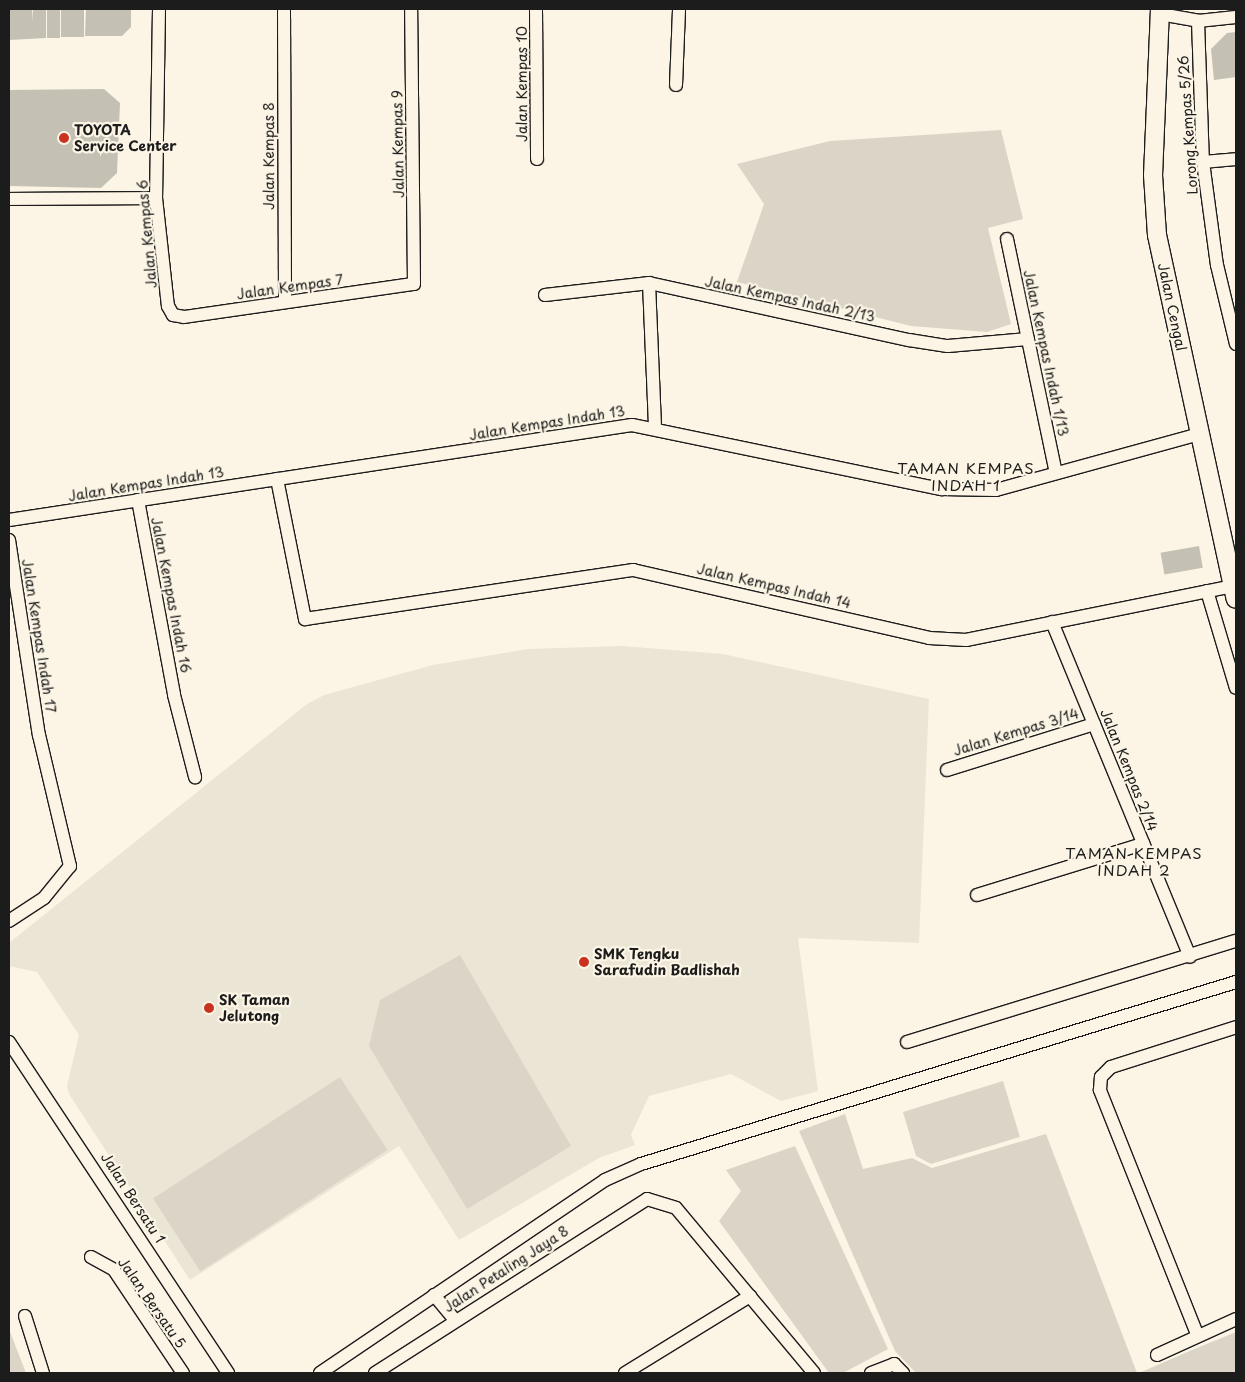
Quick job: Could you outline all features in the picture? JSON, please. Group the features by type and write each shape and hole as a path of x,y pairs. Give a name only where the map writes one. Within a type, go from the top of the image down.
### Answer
{"street":[{"name":"Jalan Kempas 6","path":"159,9 156,198 168,306"},
{"name":"Jalan Kempas 8","path":"284,9 285,302"},
{"name":"Jalan Kempas 9","path":"411,9 416,278"},
{"name":"Jalan Kempas 10","path":"536,9 537,158"},
{"path":"676,85 679,9"},
{"path":"1160,12 1198,21 1236,16"},
{"name":"Jalan Cengal","path":"1160,12 1156,219 1165,279 1235,593"},
{"name":"Lorong Kempas 5/26","path":"1198,21 1203,162 1217,265 1236,344"},
{"path":"1203,162 1236,159"},
{"path":"9,199 156,198"},
{"name":"Jalan Kempas Indah 1/13","path":"1007,239 1056,473"},
{"name":"Jalan Kempas 7","path":"168,306 173,315 184,317 285,302 410,287 416,278"},
{"path":"649,283 655,428"},
{"name":"Jalan Kempas Indah 2/13","path":"545,295 649,283 909,340 948,346 1028,339"},
{"name":"Jalan Kempas Indah 13","path":"9,520 632,425 655,428 942,489 996,490 1200,434"},
{"name":"Jalan Kempas Indah 14","path":"277,479 305,619 633,570 929,638 966,640 1207,591 1235,593"},
{"name":"Jalan Kempas Indah 16","path":"138,500 174,695 195,777"},
{"name":"Jalan Kempas Indah 17","path":"9,540 39,736 70,866 44,898 9,921"},
{"path":"1207,591 1236,688"},
{"name":"Jalan Kempas 2/14","path":"1052,622 1190,957"},
{"name":"Jalan Kempas 3/14","path":"947,770 1094,724"},
{"path":"977,896 1143,844"},
{"path":"907,1042 1190,957 1236,941"},
{"path":"320,1373 605,1180 641,1164 1236,982"},
{"path":"1197,1334 1100,1090 1101,1077 1110,1067 1236,1027"},
{"name":"Jalan Bersatu 1","path":"9,1042 228,1373"},
{"name":"Jalan Petaling Jaya 8","path":"375,1373 631,1205 657,1200 676,1208 750,1296"},
{"name":"Jalan Bersatu 5","path":"92,1257 114,1270 183,1373"},
{"path":"434,1295 454,1320"},
{"path":"625,1373 750,1296 814,1373"},
{"path":"25,1316 43,1373"},
{"path":"1157,1356 1197,1334 1236,1319"},
{"path":"871,1373 884,1365 894,1364 903,1373"}],"shaded area":[{"path":"1001,130 1023,219 988,228 1011,324 987,332 911,326 737,282 764,204 737,164 830,141"},
{"name":"SMK Tengku Sarafudin Badlishah","path":"622,646 723,654 929,699 919,943 798,938 818,1091 781,1101 731,1074 649,1096 631,1135 635,1145 599,1158 459,1240 399,1146 190,1280 69,1094 67,1086 79,1035 37,972 9,966 9,943 307,704 324,695 433,665 528,649"},
{"path":"460,955 571,1146 467,1209 369,1046 380,1000"},
{"path":"340,1077 387,1150 200,1271 153,1198"},
{"path":"1003,1081 1020,1137 931,1164 916,1156 903,1112"},
{"path":"845,1114 863,1169 912,1158 932,1168 1046,1134 1137,1373 916,1373 895,1351 799,1131"},
{"path":"795,1146 888,1349 843,1373 829,1373 719,1221 741,1191 726,1170"},
{"path":"9,1329 26,1373 9,1373"},
{"path":"1236,1332 1236,1373 1139,1373 1192,1350"}],"building":[{"path":"9,9 32,9 32,21 33,9 46,9 46,38 9,40"},
{"path":"47,9 60,9 60,38 47,38"},
{"path":"61,9 84,9 84,37 61,37"},
{"path":"86,9 131,9 131,27 122,36 85,36"},
{"path":"1236,32 1236,77 1214,80 1211,49 1227,33"},
{"name":"TOYOTA Service Center","path":"104,89 120,103 117,173 101,188 9,186 9,90"},
{"path":"1199,546 1203,568 1164,574 1161,553"}],"place":[{"name":"TOYOTA Service Center","path":"64,138"},
{"name":"SMK Tengku Sarafudin Badlishah","path":"584,962"},
{"name":"SK Taman Jelutong","path":"209,1008"}],"district":[{"name":"TAMAN KEMPAS INDAH 1","path":"966,476"},
{"name":"TAMAN KEMPAS INDAH 2","path":"1134,860"}]}
